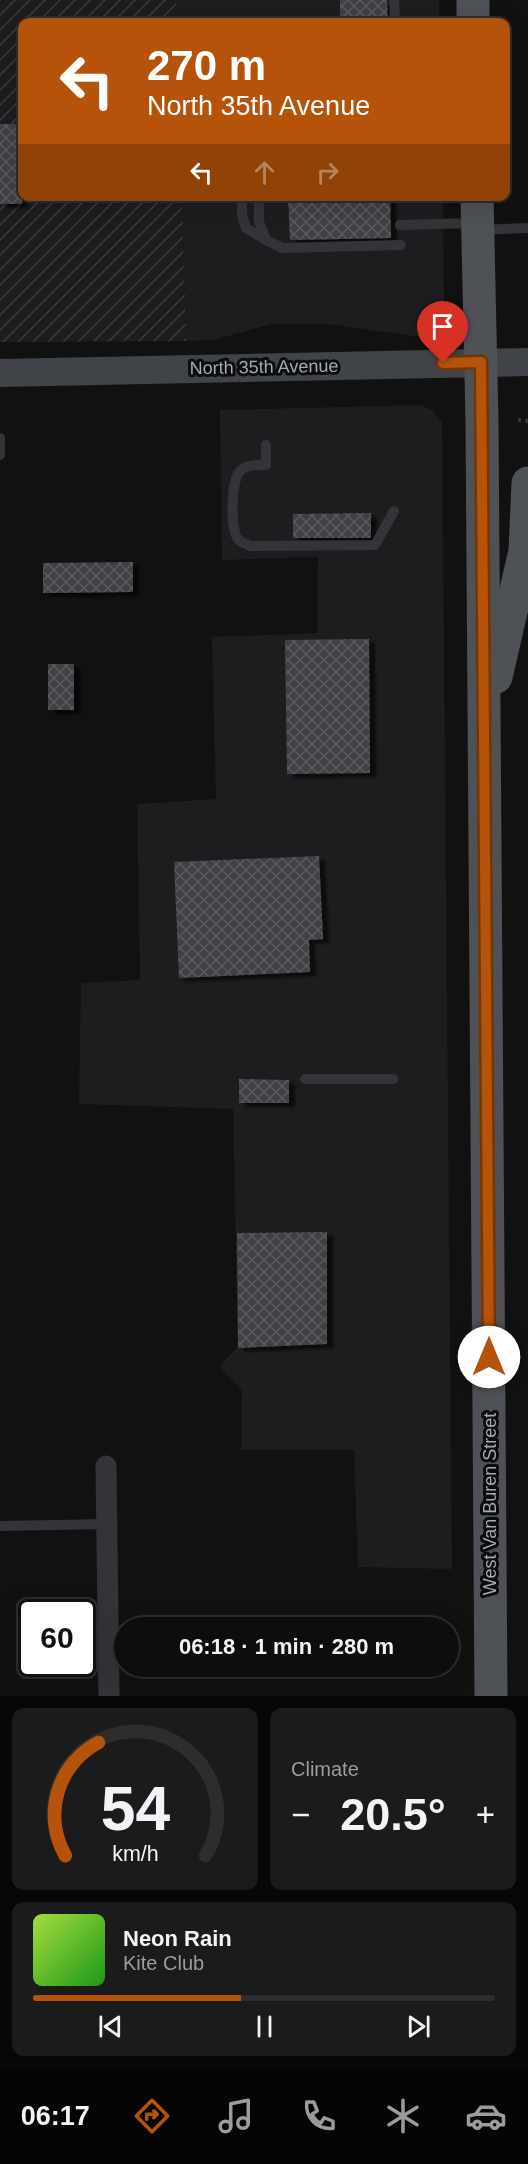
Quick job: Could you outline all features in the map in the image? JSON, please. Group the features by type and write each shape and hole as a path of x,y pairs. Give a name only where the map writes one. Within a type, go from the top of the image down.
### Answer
{"main road":[{"path":"473,0 473,18"},
{"name":"West Van Buren Street","path":"478,217 491,1696"},
{"name":"North 35th Avenue","path":"0,373 528,362"},
{"path":"484,728 525,551 528,483"}],"street":[{"path":"106,1466 109,1696"}],"lane":[{"path":"394,0 395,18"},
{"path":"242,201 242,215 246,228 282,248 401,245"},
{"path":"259,201 259,222 266,240"},
{"path":"400,225 478,217 528,228"},
{"path":"0,438 0,455"},
{"path":"266,446 266,465 249,466 238,472 233,487 233,526 238,539 250,546 375,545 394,511"},
{"path":"305,1079 393,1079"},
{"path":"0,1526 107,1524"}],"path":[{"path":"518,420 528,421 528,416"}],"shaded area":[{"path":"0,0 176,0 177,18 18,18 18,201 182,201 186,341 0,342"},
{"path":"176,0 439,0 439,18 177,18"},
{"path":"182,201 443,201 444,322 434,334 420,337 327,324 271,324 213,340 186,341"},
{"path":"421,405 432,410 442,422 452,1569 358,1567 354,1450 241,1450 242,1391 219,1366 238,1347 233,1109 79,1104 81,983 140,980 137,804 216,799 212,637 317,633 318,557 222,560 220,410"}],"building":[{"path":"340,0 387,0 388,18 340,18"},
{"path":"0,124 18,124 18,201 22,201 22,204 0,204"},
{"path":"288,201 390,201 391,238 290,240"},
{"path":"371,513 371,538 293,538 293,514"},
{"path":"133,562 133,592 43,593 43,563"},
{"path":"369,639 370,773 287,774 285,640"},
{"path":"48,664 74,664 74,710 48,710"},
{"path":"319,856 323,939 309,940 310,972 179,978 174,862"},
{"path":"239,1079 289,1080 289,1103 239,1103"},
{"path":"327,1232 327,1344 238,1348 237,1233"}],"route":[{"path":"443,363 481,362 489,1357"}]}
